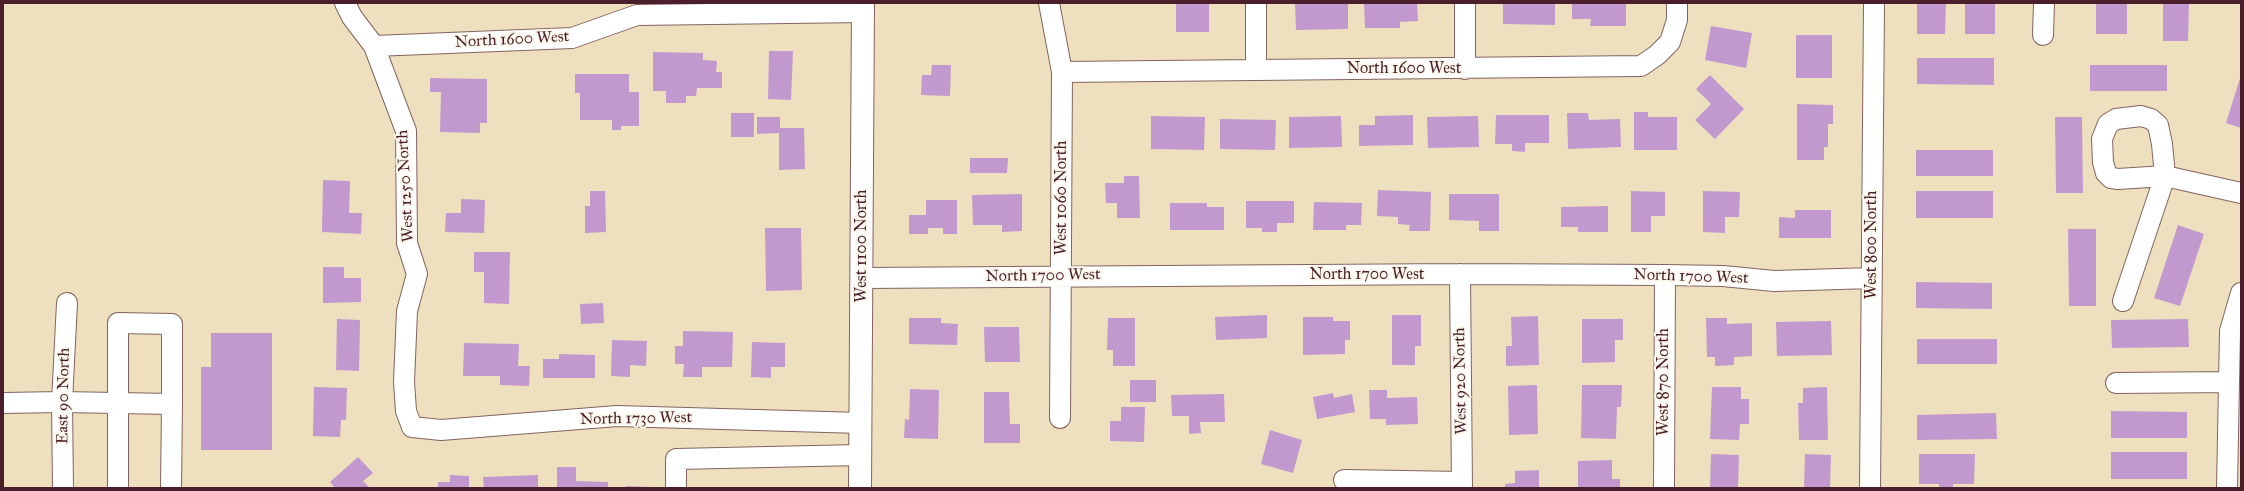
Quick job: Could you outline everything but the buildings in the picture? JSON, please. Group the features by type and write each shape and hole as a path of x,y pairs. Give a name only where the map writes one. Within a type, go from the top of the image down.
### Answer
{"main road":[{"name":"West 1100 North","path":"860,488 863,8"}],"street":[{"name":"West 1250 North","path":"345,3 352,17 374,46 406,131 407,243 417,274 407,311 404,382 406,411 412,426"},
{"name":"West 1060 North","path":"1050,3 1062,72 1060,418"},
{"path":"1256,3 1256,70"},
{"path":"1465,3 1465,69"},
{"name":"North 1600 West","path":"1062,72 1615,68 1641,66 1652,59 1670,42 1677,20 1677,3"},
{"name":"West 800 North","path":"1870,488 1874,3"},
{"path":"2043,35 2044,3"},
{"name":"North 1600 West","path":"374,46 572,38 637,15 863,8"},
{"path":"2123,301 2165,176 2241,193"},
{"name":"North 1700 West","path":"862,278 1460,274 1723,276 1774,281 1872,278"},
{"name":"West 920 North","path":"1460,274 1462,485"},
{"name":"West 870 North","path":"1664,488 1665,275"},
{"path":"2227,488 2234,456 2229,382 2230,331 2241,293"},
{"name":"East 90 North","path":"63,488 62,402 67,303"},
{"path":"118,488 118,323 172,324 171,488"},
{"path":"2116,383 2229,382"},
{"path":"3,403 62,402 172,404"},
{"name":"North 1730 West","path":"412,426 441,430 617,416 860,423"},
{"path":"676,488 676,460 860,455"},
{"path":"1344,480 1462,485"}]}
